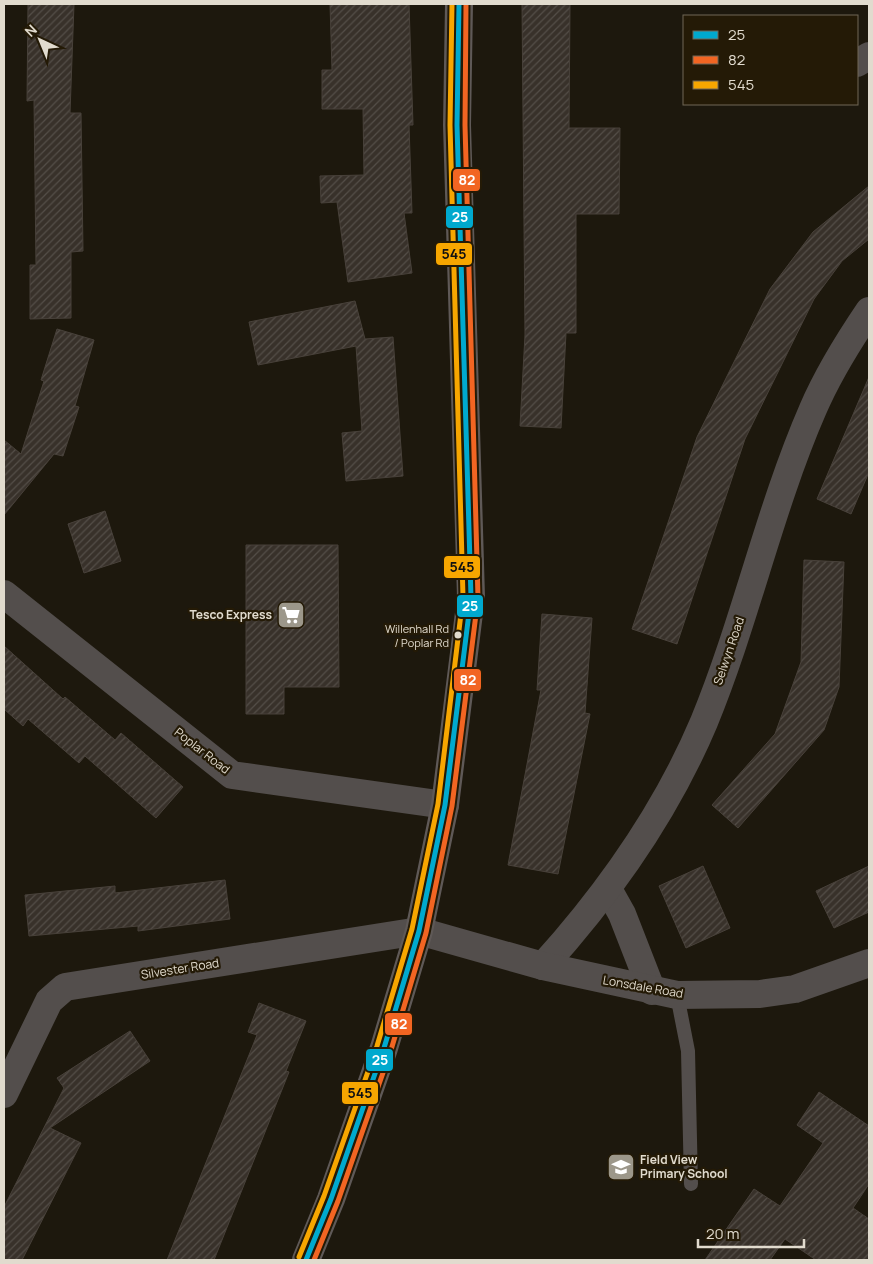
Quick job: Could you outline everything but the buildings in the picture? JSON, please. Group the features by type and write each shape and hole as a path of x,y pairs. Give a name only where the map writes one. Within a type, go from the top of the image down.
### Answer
{"main road":[{"path":"306,1260 331,1199 384,1048 419,931 445,805 471,597 456,125 459,4"}],"street":[{"path":"858,62 869,56"},
{"name":"Selwyn Road","path":"542,966 608,889 676,779 704,722 793,457 814,407 837,361 869,311"},
{"name":"Poplar Road","path":"4,594 232,775 445,805"},
{"path":"608,889 664,993"},
{"name":"Lonsdale Road","path":"419,931 542,966 664,993 760,994 795,989 869,963"},
{"name":"Silvester Road","path":"4,1094 48,1001 65,987 419,931"}],"lane":[{"path":"664,993 688,1051 691,1184"}],"transit line":[{"name":"545","path":"299,1257 324,1196 377,1046 412,929 438,804 463,597 450,125 452,4"},
{"name":"25","path":"306,1260 331,1199 384,1048 419,931 445,805 471,597 457,125 459,4"},
{"name":"82","path":"314,1260 338,1201 391,1050 426,933 452,806 478,598 465,125 466,4"}],"place":[{"name":"Tesco Express","path":"291,615"},
{"name":"Willenhall Rd / Poplar Rd","path":"458,635"},
{"name":"Field View Primary School","path":"621,1167"}]}
